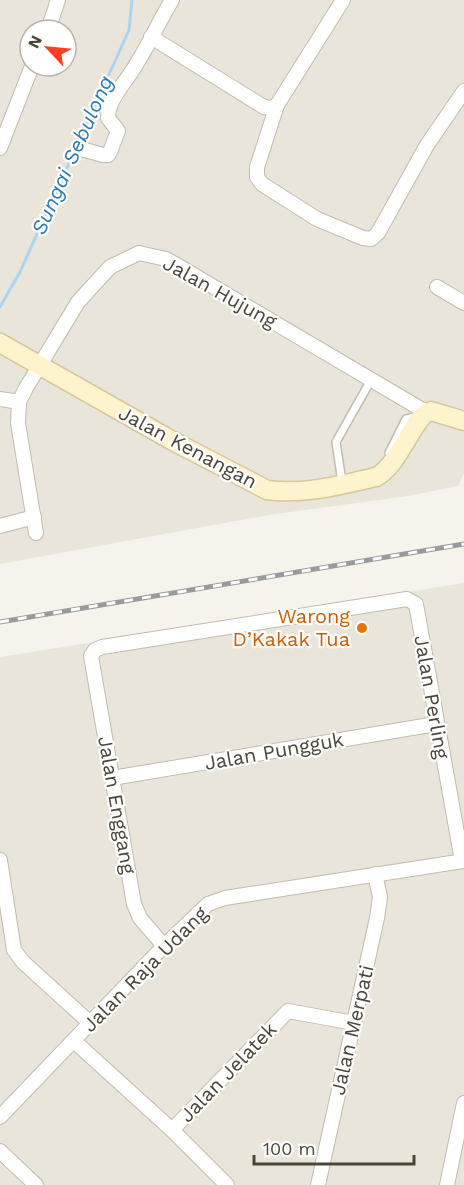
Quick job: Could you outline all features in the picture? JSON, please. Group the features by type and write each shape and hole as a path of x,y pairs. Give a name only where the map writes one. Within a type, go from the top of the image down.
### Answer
{"street":[{"path":"52,18 58,0"},
{"path":"85,150 103,155 108,155 110,152 118,131 108,118 109,109 172,0"},
{"path":"343,0 277,105 257,167 257,177 262,184 317,219 363,238 372,239 428,145 464,91"},
{"path":"151,38 264,107 272,108 277,105"},
{"path":"0,148 27,78"},
{"name":"Jalan Hujung","path":"36,533 18,423 19,402 78,302 110,267 139,253 166,259 175,264 424,414"},
{"path":"438,287 464,303"},
{"name":"Jalan Kenangan","path":"0,343 257,486 284,492 376,477 399,456 424,414"},
{"path":"0,399 19,402"},
{"path":"424,414 431,411 464,421"},
{"path":"0,525 34,517"},
{"name":"Jalan Perling","path":"91,656 95,650 102,647 407,599 416,604 436,724 463,861"},
{"name":"Jalan Enggang","path":"91,656 134,904 140,918 164,946"},
{"name":"Jalan Pungguk","path":"112,778 436,724"},
{"path":"0,860 14,950 23,962 90,1023"},
{"name":"Jalan Raja Udang","path":"0,1117 164,946 208,904 225,898 463,861"},
{"name":"Jalan Merpati","path":"318,1185 377,918 380,897 375,874"},
{"name":"Jalan Jelatek","path":"172,1130 288,1011 354,1023"},
{"path":"74,1041 172,1130 227,1185"},
{"path":"447,1185 464,1103"},
{"path":"0,1151 36,1185"}],"lane":[{"path":"342,482 336,442 371,380"}],"shaded area":[{"path":"0,0 464,0 464,473 458,486 408,496 269,515 0,564"},
{"path":"464,583 464,1185 0,1185 0,657"}],"waterway":[{"name":"Sungai Sebulong","path":"0,307 20,272 129,30 132,0"}],"railway":[{"path":"0,622 464,544"}],"place":[{"name":"Warong D’Kakak Tua","path":"362,628"}]}
